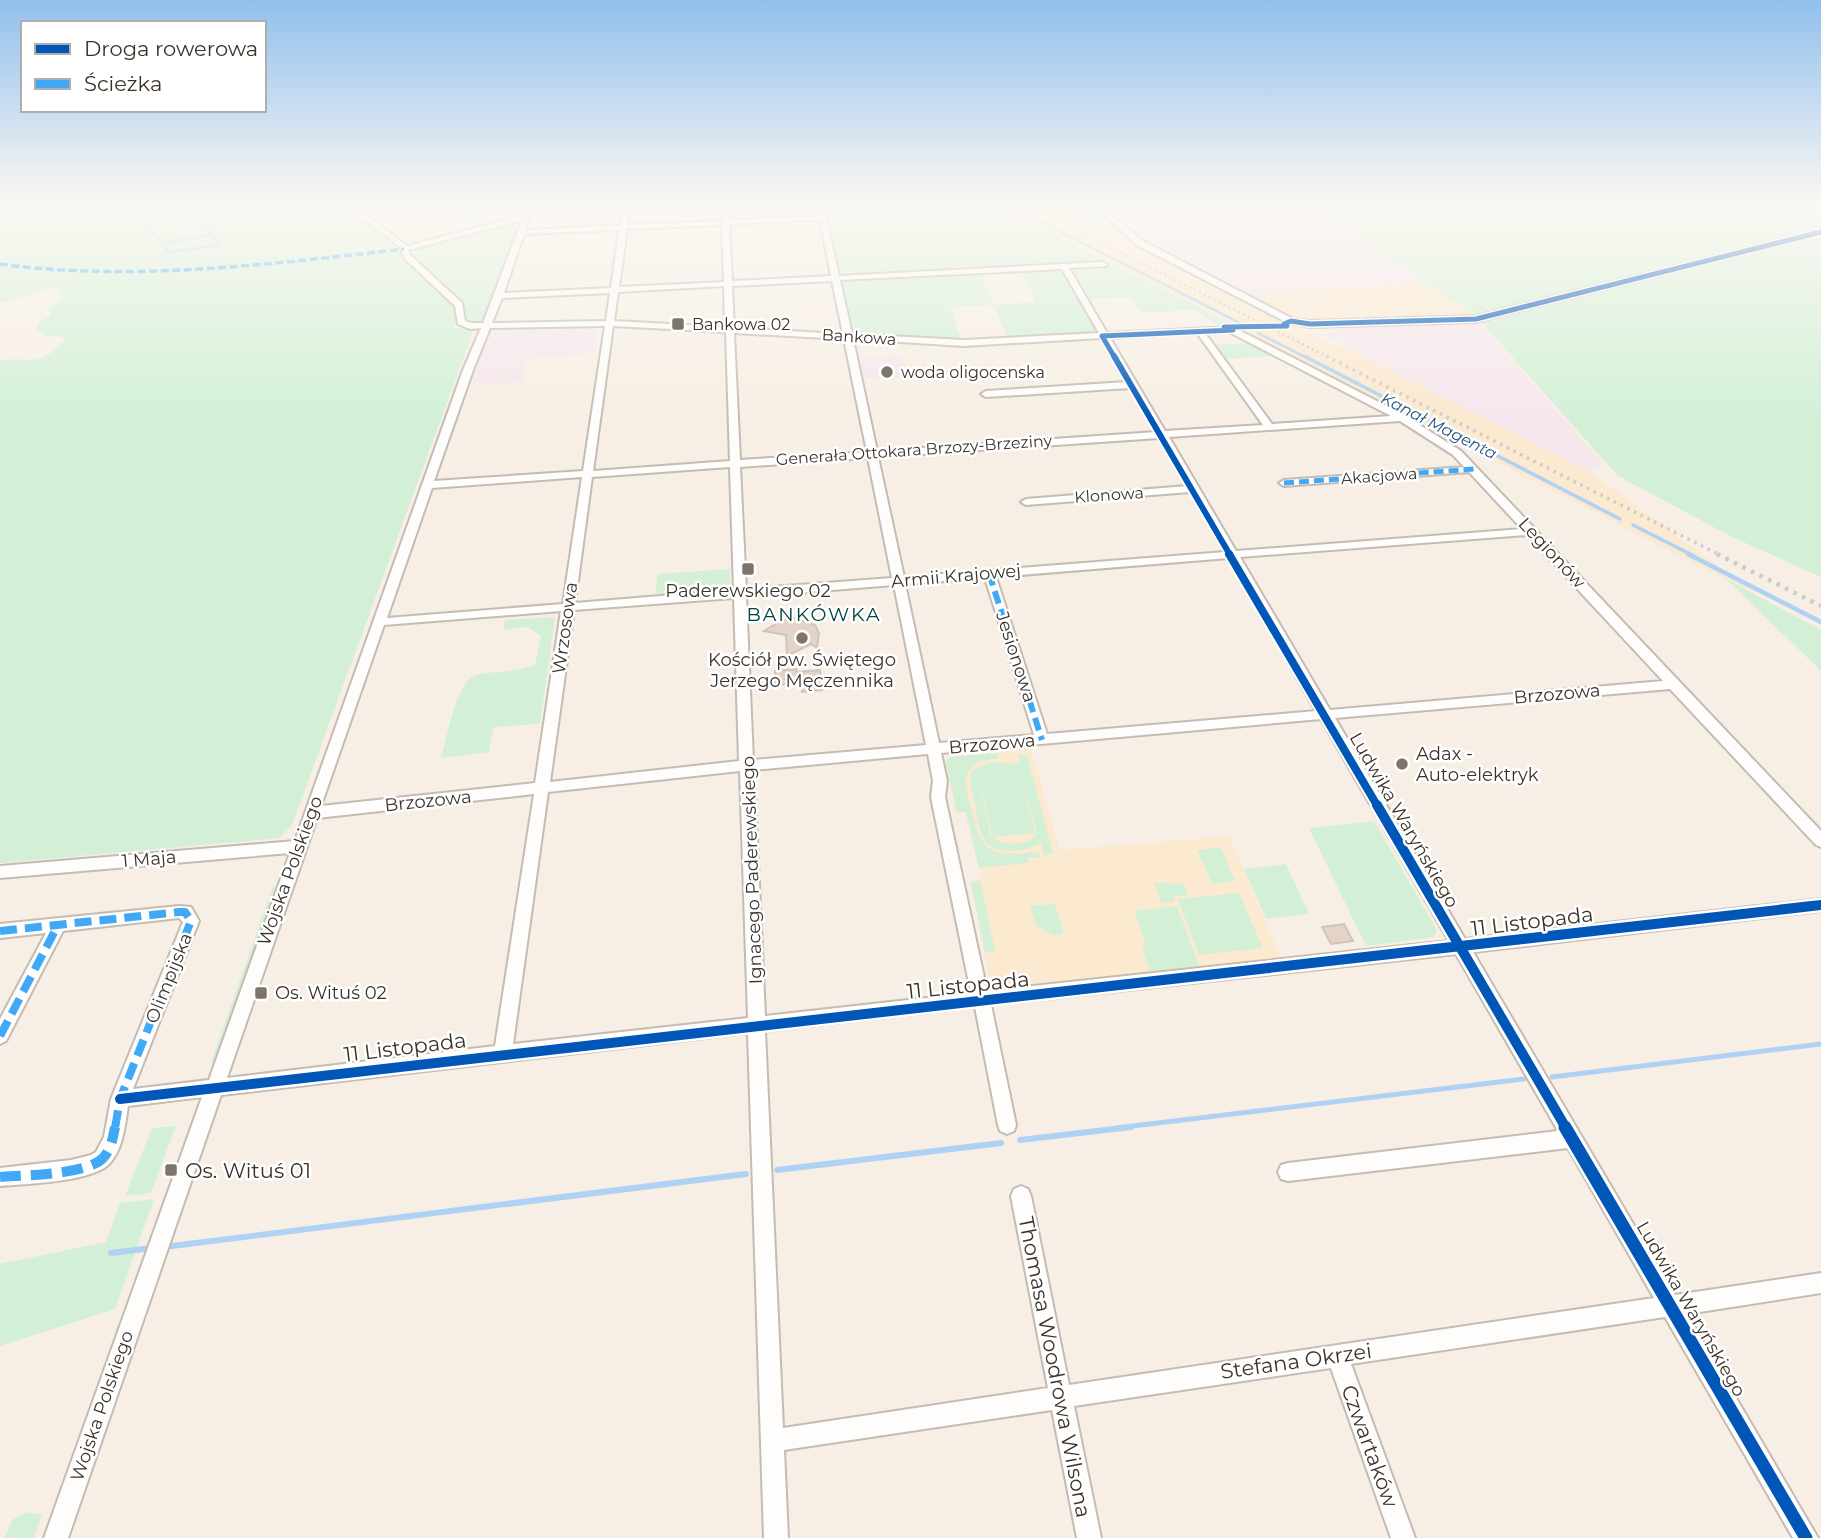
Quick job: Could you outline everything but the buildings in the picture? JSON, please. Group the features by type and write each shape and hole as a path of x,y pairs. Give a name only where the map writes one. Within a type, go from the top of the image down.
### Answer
{"street":[{"path":"427,275 459,305 462,324 484,326"},
{"name":"Wojska Polskiego","path":"56,1538 299,845 484,326 506,275"},
{"name":"Wrzosowa","path":"503,1053 617,275"},
{"name":"Ignacego Paderewskiego","path":"729,275 776,1538"},
{"path":"834,275 932,749 975,980 982,1000 1007,1125"},
{"path":"499,296 909,275"},
{"name":"Ludwika Waryńskiego","path":"1069,275 1130,384 1806,1538"},
{"path":"1202,275 1292,321 1310,324 1476,319 1651,275"},
{"name":"Bankowa","path":"484,326 608,323 964,343 1233,330"},
{"path":"1199,330 1269,426"},
{"name":"Legionów","path":"1233,330 1401,418 1457,453 1474,468 1821,841"},
{"path":"986,394 1130,384"},
{"name":"Generała Ottokara Brzozy-Brzeziny","path":"428,485 872,452 1401,418"},
{"name":"Akacjowa","path":"1284,483 1474,468"},
{"name":"Klonowa","path":"1026,502 1192,489"},
{"name":"Armii Krajowej","path":"380,622 1531,531"},
{"name":"Jesionowa","path":"989,573 1042,740"},
{"name":"Brzozowa","path":"311,813 748,765 1674,684"},
{"name":"1 Maja","path":"0,872 299,845"},
{"name":"11 Listopada","path":"120,1099 503,1053 1821,905"},
{"name":"Olimpijska","path":"0,931 178,912 184,912 191,921 120,1099"},
{"path":"0,1036 59,923"},
{"path":"0,1177 96,1164 103,1157 115,1129 120,1099"},
{"path":"1288,1172 1573,1138"},
{"name":"Thomasa Woodrowa Wilsona","path":"1021,1196 1089,1538"},
{"name":"Stefana Okrzei","path":"772,1441 1821,1283"},
{"name":"Czwartaków","path":"1337,1355 1403,1538"}],"shaded area":[{"path":"1132,275 1195,275 1297,328 1335,346 1346,348 1589,471 1758,596"},
{"path":"1209,275 1415,275 1427,283 1270,291 1255,298"},
{"path":"1427,283 1475,315 1302,322 1255,298 1270,291"},
{"path":"1478,322 1604,465 1589,471 1346,348 1339,339 1329,340 1323,335 1333,333 1334,329"},
{"path":"590,328 596,331 593,354 528,358 521,382 471,385 488,334 507,329"},
{"path":"902,356 907,377 864,379 860,358"},
{"path":"1031,749 1060,850 1229,836 1281,958 1008,986 989,976 970,881 982,880 965,813 956,813 945,761 951,756"}],"green space":[{"path":"0,275 500,275 482,321 455,321 454,328 474,329 292,825 280,838 0,863 0,360 43,357 67,338 43,335 37,329 38,323 51,315 47,308 64,298 57,288 0,302"},
{"path":"981,275 994,305 1036,302 1023,275 1065,275 1099,333 1008,337 993,305 950,307 961,339 860,334 854,331 841,280"},
{"path":"1075,275 1134,275 1232,325 1220,326 1194,310 1142,313 1131,297 1090,299"},
{"path":"1414,275 1821,275 1821,577 1734,538 1618,476 1475,315"},
{"path":"1250,343 1275,356 1227,359 1217,345"},
{"path":"730,569 730,586 727,588 656,594 657,574"},
{"path":"1726,579 1821,630 1821,671"},
{"path":"555,617 540,724 494,727 489,752 441,758 458,698 469,679 490,672 535,665 541,636 528,627 504,630 505,620"},
{"path":"997,753 999,758 978,762 967,773 967,792 980,837 986,845 1001,853 1038,852 1040,857 1028,858 1029,863 979,868 966,812 957,812 946,761 951,757"},
{"path":"1018,755 1027,755 1053,854 1044,855 1041,843 1018,851 1000,850 986,843 982,836 971,787 972,771 989,762 1020,764","holes":["1020,772 1037,833 1029,841 1012,843 998,841 993,837 1035,833","978,777 993,837 990,833"]},
{"path":"1374,821 1437,930 1434,937 1366,946 1309,828"},
{"path":"1221,847 1235,881 1212,884 1197,850"},
{"path":"1286,864 1309,914 1266,919 1244,869"},
{"path":"980,881 995,951 985,952 971,882"},
{"path":"1169,882 1170,885 1183,883 1188,895 1174,896 1175,901 1161,903 1154,883"},
{"path":"273,886 278,886 214,1062 211,1062"},
{"path":"1239,893 1263,948 1199,955 1178,899"},
{"path":"1055,904 1064,934 1053,935 1036,925 1030,906"},
{"path":"1177,906 1199,966 1150,971 1142,949 1145,943 1134,911"},
{"path":"176,1126 151,1193 125,1196 152,1128"},
{"path":"154,1199 115,1309 0,1346 0,1264 106,1242 120,1203"},
{"path":"27,1512 42,1515 34,1538 5,1538 12,1520"}],"waterway":[{"name":"Kanał Magenta","path":"1145,275 1242,324"},
{"name":"Kanał Magenta","path":"1258,333 1307,358"},
{"name":"Kanał Magenta","path":"1304,356 1620,519"},
{"name":"Kanał Magenta","path":"1633,525 1692,555"},
{"name":"Kanał Magenta","path":"1688,554 1821,622"},
{"path":"1552,1077 1821,1044"},
{"path":"1116,1128 1524,1079"},
{"path":"1020,1140 1131,1127"},
{"path":"777,1170 1001,1143"},
{"path":"164,1247 746,1174"},
{"path":"111,1253 152,1248"}],"railway":[{"path":"1165,275 1330,358"},
{"path":"1326,356 1720,555"},
{"path":"1717,554 1821,606"}],"marked path":[{"path":"1284,483 1474,469"},
{"path":"989,573 1042,740"},
{"path":"0,931 179,912 185,912 191,921 120,1099 113,1137 103,1158 96,1163 71,1170 0,1177"},
{"path":"0,1036 59,923"}],"cycle path":[{"path":"1224,327 1287,326 1284,324 1291,321 1310,324 1476,319 1651,275"},
{"path":"1233,330 1102,336 1806,1538"},
{"path":"120,1099 545,1048 1821,905"}],"place":[{"name":"Bankowa 02","path":"678,324"},
{"name":"woda oligocenska","path":"887,372"},
{"name":"Paderewskiego 02","path":"748,569"},
{"name":"Kościół pw. Świętego Jerzego Męczennika","path":"802,638"},
{"name":"Adax - Auto-elektryk","path":"1402,764"},
{"name":"Os. Wituś 02","path":"261,993"},
{"name":"Os. Wituś 01","path":"171,1170"}],"district":[{"name":"BANKÓWKA","path":"814,614"}]}
